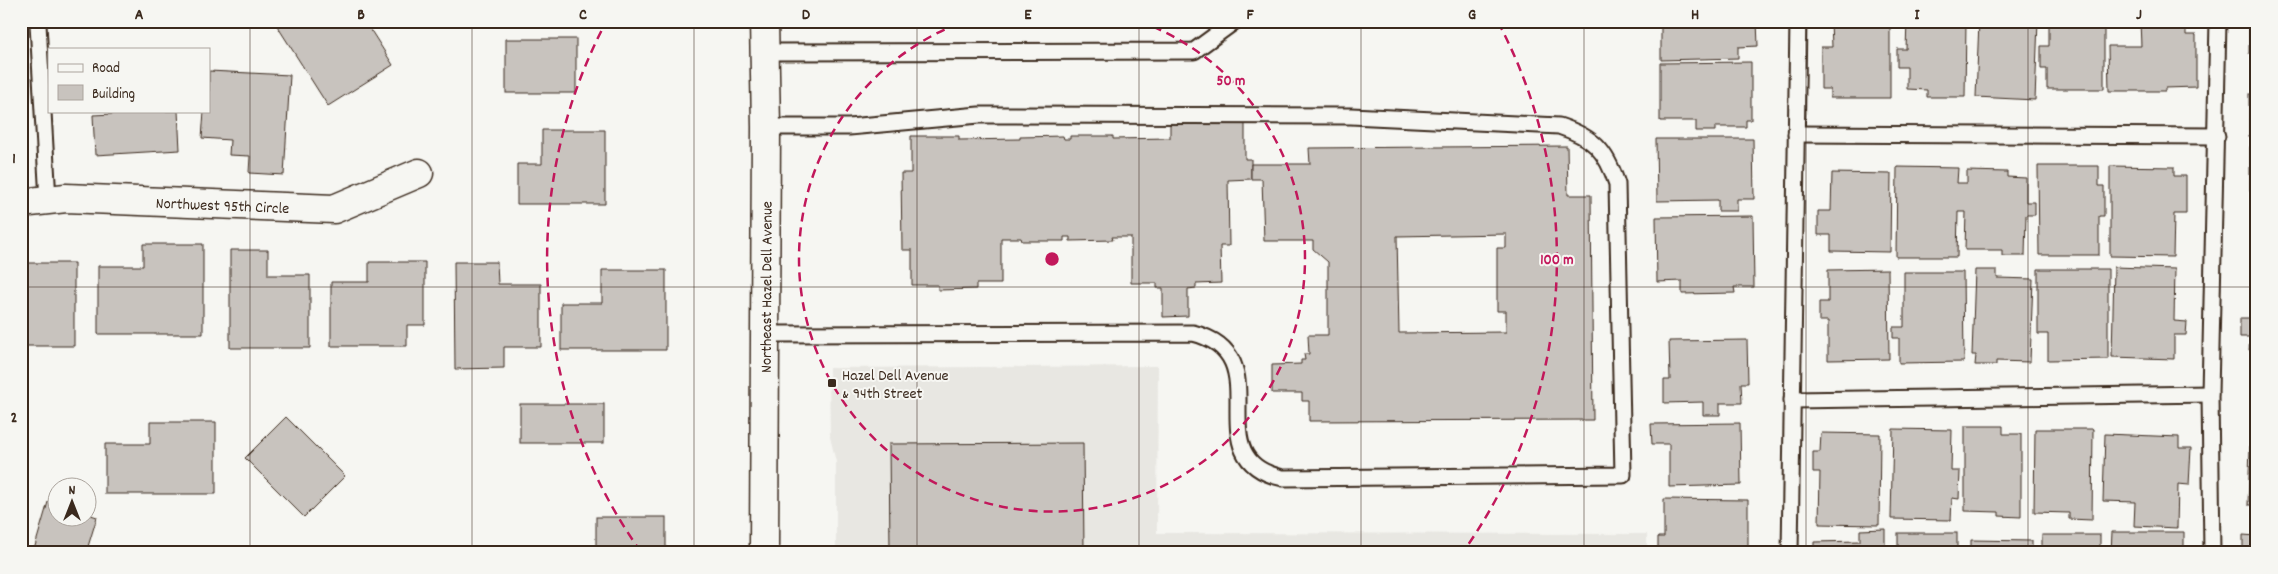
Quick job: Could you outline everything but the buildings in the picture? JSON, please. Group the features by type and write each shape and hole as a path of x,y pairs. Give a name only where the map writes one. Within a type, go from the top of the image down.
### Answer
{"main road":[{"name":"Northeast Hazel Dell Avenue","path":"764,21 766,127 764,553"},
{"name":"Northwest 95th Circle","path":"21,202 66,198 334,209 418,173"}],"lane":[{"path":"764,52 1194,51 1235,21"},
{"path":"1790,553 1798,21"},
{"path":"2212,553 2210,394 2218,21"},
{"path":"38,24 48,200"},
{"path":"764,334 1193,333 1208,337 1221,345 1231,357 1237,371 1238,433 1241,447 1257,469 1270,475 1283,478 1623,475 1617,184 1606,158 1597,146 1580,133 1559,126 1351,116 979,115 849,127 766,127"},
{"path":"1796,134 2217,136"},
{"path":"1792,400 2210,394"}],"shaded area":[{"path":"1158,366 1157,533 1647,534 1647,553 836,553 836,462 830,437 829,368"}],"place":[{"name":"Hazel Dell Avenue & 94th Street","path":"832,383"}]}
